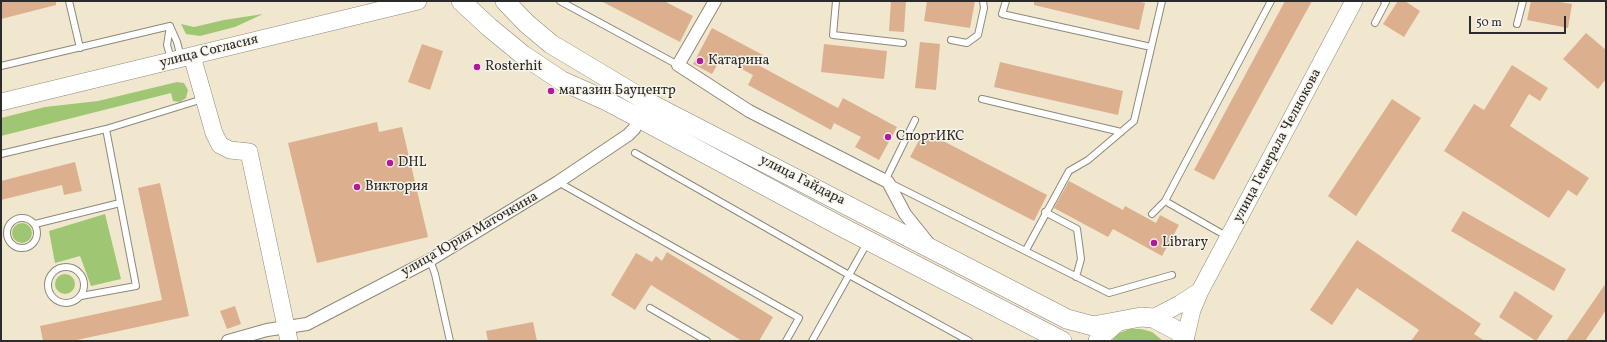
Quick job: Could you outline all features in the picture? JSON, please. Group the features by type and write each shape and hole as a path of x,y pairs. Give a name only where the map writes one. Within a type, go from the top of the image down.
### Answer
{"main road":[{"name":"улица Согласия","path":"1,102 396,4 418,1"},
{"name":"улица Гайдара","path":"461,1 489,28 542,68 562,81 605,100 869,241 1062,341"},
{"name":"улица Гайдара","path":"505,1 526,23 551,44 653,105 1067,319 1093,326 1116,323 1141,317 1153,318 1178,331 1185,341"},
{"name":"улица Генерала Челнокова","path":"1185,341 1192,310 1200,291 1354,1"},
{"path":"181,58 203,99 214,133 220,145 230,150 249,152 288,334"},
{"name":"улица Генерала Челнокова","path":"1153,318 1180,304 1200,291"},
{"name":"улица Гайдара","path":"1098,341 1102,335 1116,323"}],"street":[{"path":"715,1 678,65 749,111 887,182 912,224 936,252"},
{"name":"улица Юрия Маточкина","path":"228,341 288,334 430,260 558,182 628,135 634,129 639,119"}],"lane":[{"path":"69,1 80,48"},
{"path":"560,1 678,65"},
{"path":"836,1 833,36 903,43"},
{"path":"951,40 967,43 978,35 984,8 983,1"},
{"path":"1006,1 1002,14 1151,46"},
{"path":"1026,250 1045,212 1069,171 1088,160 1134,121 1162,1"},
{"path":"1152,214 1165,201 1271,1"},
{"path":"1375,23 1386,2 1384,1"},
{"path":"1517,24 1523,1"},
{"path":"1,66 170,26"},
{"path":"170,26 167,45 181,58"},
{"path":"170,26 177,42 181,58"},
{"path":"1,154 106,129 203,99"},
{"path":"982,99 1121,132"},
{"path":"915,120 887,182 1026,250 1109,293 1172,275"},
{"path":"81,296 84,291 84,279 76,270 71,267 59,268 51,275 48,281 50,293 58,301 70,303 81,296 136,286 106,129"},
{"path":"635,153 849,275 969,341"},
{"path":"558,182 799,318 786,341"},
{"path":"1165,201 1229,238"},
{"path":"35,224 120,203"},
{"path":"1045,212 1077,229 1081,259 1076,277"},
{"path":"22,217 32,220 35,224 38,234 34,243 30,246 20,248 10,243 6,234 12,220 22,217"},
{"path":"812,341 869,241"},
{"path":"430,260 435,274 450,341"},
{"path":"650,308 707,341"}],"green space":[{"path":"263,14 235,27 200,36 186,34 181,24 194,27 224,20"},
{"path":"177,82 184,83 188,90 186,98 180,102 173,101 171,93 1,136 1,118 45,107 98,101"},
{"path":"105,214 121,279 91,286 80,256 55,263 49,231"},
{"path":"22,223 29,226 32,233 29,240 22,243 15,240 12,233 15,226"},
{"path":"65,274 72,277 75,284 72,291 65,294 58,291 55,284 58,277"},
{"path":"1130,329 1141,329 1152,332 1163,341 1111,341 1119,333"}],"building":[{"path":"1,1 56,1 56,5 1,19"},
{"path":"601,1 664,1 693,16 680,42"},
{"path":"891,1 906,1 904,32 889,31"},
{"path":"927,1 975,1 970,28 924,21"},
{"path":"1034,1 1136,1 1145,3 1139,30 1034,5"},
{"path":"1285,1 1312,1 1214,180 1194,170"},
{"path":"1398,1 1405,1 1420,11 1404,37 1383,24"},
{"path":"1531,1 1555,1 1572,4 1568,28 1527,20"},
{"path":"712,28 763,55 758,65 838,108 843,98 897,127 879,160 855,147 861,137 834,123 831,130 748,85 753,75 721,58 712,74 693,64"},
{"path":"1586,33 1606,50 1606,79 1598,89 1563,59"},
{"path":"920,42 940,44 936,90 915,88"},
{"path":"422,44 443,51 430,90 408,82"},
{"path":"824,44 887,51 884,79 821,72"},
{"path":"1000,62 1123,91 1118,115 994,87"},
{"path":"1512,65 1548,88 1540,101 1529,94 1510,126 1589,178 1577,196 1568,190 1549,218 1444,151 1474,104 1484,110"},
{"path":"1392,99 1421,118 1356,216 1328,196"},
{"name":"Виктория","path":"377,122 379,132 402,127 428,237 317,263 288,143"},
{"path":"924,131 1047,195 1034,221 910,157"},
{"path":"75,162 82,191 64,195 62,185 1,200 1,181"},
{"path":"1069,181 1123,210 1125,206 1156,223 1160,215 1179,225 1162,256 1113,229 1108,237 1054,208"},
{"path":"160,183 189,316 72,341 43,341 40,326 162,300 138,188"},
{"path":"1463,211 1566,269 1554,291 1451,231"},
{"path":"1357,240 1481,324 1474,334 1485,341 1411,341 1419,330 1357,288 1332,325 1310,310"},
{"path":"667,252 773,317 759,341 742,341 651,285 635,310 611,295 636,253 652,262 656,256 662,261"},
{"path":"1606,283 1606,310 1585,341 1566,341"},
{"path":"1515,291 1553,316 1536,341 1499,317"},
{"path":"235,306 241,324 227,329 220,311"},
{"path":"533,322 537,341 488,341 486,331"}],"place":[{"name":"Катарина","path":"700,61"},
{"name":"Rosterhit","path":"477,67"},
{"name":"магазин Бауцентр","path":"551,91"},
{"name":"СпортИКС","path":"888,137"},
{"name":"DHL","path":"390,163"},
{"name":"Виктория","path":"357,187"},
{"name":"Library","path":"1154,243"}]}
